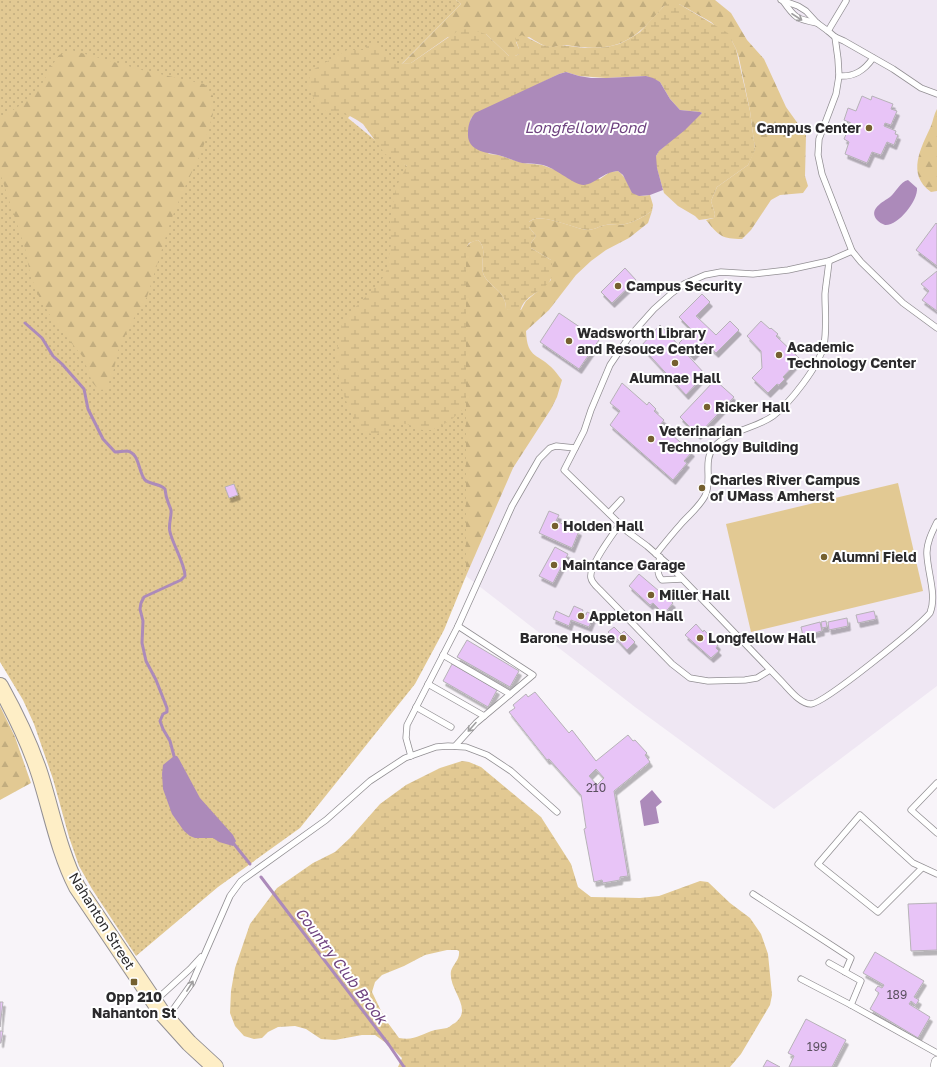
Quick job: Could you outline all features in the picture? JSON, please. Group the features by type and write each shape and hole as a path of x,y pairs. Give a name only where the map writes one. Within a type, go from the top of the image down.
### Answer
{"main road":[{"name":"Nahanton Street","path":"0,686 20,725 36,762 58,839 71,875 85,900 154,1002 189,1043 215,1067"}],"street":[{"path":"936,1067 937,1062"}],"lane":[{"path":"782,0 793,15 801,20 817,23"},
{"path":"782,0 798,6 806,11 817,23 835,37 893,69 921,88 937,94"},
{"path":"828,31 846,1"},
{"path":"835,37 838,59 838,76 836,94 820,133 818,155 822,174 852,251 867,270 891,292 937,328"},
{"path":"838,76 856,74 867,67 873,58"},
{"path":"852,251 829,260 781,272 753,274 730,272 715,273 695,279 678,288 654,309 618,353 605,376 584,431 564,470 628,532 682,578 795,695 809,704 816,703 853,678 927,617 933,609 935,593 927,554 930,538 937,522"},
{"path":"682,578 662,580 659,577 658,572 658,556 673,533 701,503 705,496 708,485 708,458 713,449 727,437 759,424 773,416 801,385 818,361 824,344 826,286 829,260"},
{"path":"411,756 405,733 409,721 458,626 512,506 539,459 550,448 556,446 575,448"},
{"path":"609,513 620,500"},
{"path":"620,524 596,560 591,577 600,590 672,664 690,678 721,682 757,678 770,670"},
{"path":"455,746 476,723 533,675 458,626"},
{"path":"442,655 510,694"},
{"path":"428,684 484,716"},
{"path":"416,707 451,727"},
{"path":"167,1018 192,983 230,896 241,881 326,820 370,782 411,756 436,747 466,747 486,755 511,771 557,812"},
{"path":"937,783 911,810 937,834"},
{"path":"922,868 878,912 818,864 860,815 913,863 937,874"},
{"path":"753,894 851,958 844,972"},
{"path":"154,1002 190,969 206,950"},
{"path":"829,963 861,981 851,1005"},
{"path":"801,979 937,1053"}],"shaded area":[{"name":"Charles River Campus of UMass Amherst","path":"456,0 937,0 937,686 774,809 635,707 466,576 467,215 348,118 461,4"}],"green space":[{"path":"0,0 456,0 461,4 348,118 467,215 466,576 444,630 415,684 300,828 218,887 136,956 92,889 79,866 69,837 53,779 34,724 23,700 0,662"},
{"path":"456,0 715,0 731,13 747,40 764,59 786,107 806,135 805,176 808,186 803,193 780,195 771,200 751,230 742,239 721,236 706,220 714,218 715,214 711,201 717,187 748,165 755,149 750,111 739,58 732,41 711,22 679,4 664,6 653,19 632,37 621,43 610,46 597,48 561,45 551,47 541,44 529,37 516,42 519,49 519,54 509,56 486,34 448,37 411,63 402,64 461,4"},
{"path":"672,2 679,4 728,33 736,49 750,111 755,149 753,155 748,165 717,187 711,201 715,214 714,218 699,220 678,206 664,193 655,162 659,151 702,113 680,110 670,99 660,82 646,76 606,78 579,76 566,72 559,74 471,118 468,132 489,154 498,155 523,163 542,165 556,170 600,179 610,172 618,171 626,180 633,192 637,195 650,195 653,205 652,211 632,222 601,226 590,230 548,219 540,218 529,222 529,227 536,236 531,243 531,248 551,260 553,271 551,279 546,285 528,299 523,305 520,313 506,309 503,297 485,277 482,269 483,247 481,244 478,240 469,243 466,248 466,400 462,410 450,421 431,430 422,430 407,424 397,423 383,432 376,434 365,431 358,424 346,401 338,376 336,352 343,320 381,281 387,269 391,243 390,219 395,192 407,166 385,154 363,124 357,120 348,115 321,109 316,103 308,86 310,74 314,69 347,50 364,50 370,43 373,42 391,56 397,64 411,63 459,30 469,29 486,34 509,56 519,54 519,49 515,38 522,35 542,45 553,47 561,45 585,48 607,47 619,44 640,32 664,6"},
{"path":"71,50 142,70 204,84 213,96 213,114 202,151 171,220 147,297 131,323 118,351 114,369 107,387 102,390 97,388 92,382 83,357 54,322 37,293 30,273 25,248 0,173 0,119 25,102 40,88 59,55"},
{"path":"937,109 937,191 931,192 923,185 917,169 923,143"},
{"path":"652,211 648,223 629,238 606,250 576,275 549,310 526,331 531,352 549,365 562,380 557,397 551,409 513,468 466,576 466,248 471,242 478,240 483,247 482,269 485,277 503,297 506,309 521,310 526,301 551,280 551,260 531,248 531,243 536,236 529,227 529,222 534,219 549,219 590,230 601,226 632,222"},
{"name":"Alumni Field","path":"898,483 923,591 751,632 726,524"},
{"path":"0,706 15,737 31,783 0,800"},
{"path":"462,761 481,767 541,817 571,864 578,887 591,897 640,898 659,896 700,881 708,882 730,903 750,918 761,934 768,954 772,995 770,1005 741,1054 730,1067 398,1067 402,1058 389,1045 375,1035 362,1035 335,1040 321,1039 306,1029 295,1026 278,1027 268,1032 262,1038 254,1039 244,1036 235,1026 230,1013 231,991 235,968 250,924 277,888 313,863 335,852 350,838 380,804 406,785 440,768","holes":["447,950 459,951 459,954 452,968 451,978 461,1005 462,1011 460,1017 455,1023 447,1028 435,1030 414,1038 399,1038 385,1019 372,992 375,982 382,975 425,955"]}],"water":[{"name":"Longfellow Pond","path":"566,72 591,78 646,76 653,78 660,82 670,99 680,110 702,113 685,130 659,151 656,156 657,168 663,190 650,195 639,196 632,193 623,175 618,171 609,173 594,182 580,185 546,166 522,163 478,150 470,144 468,139 468,127 475,113"},
{"path":"908,180 917,188 911,206 896,221 885,225 881,223 875,216 875,209 890,197 898,187"},
{"path":"174,756 177,756 179,759 200,798 233,835 236,841 233,846 219,842 213,838 195,838 190,836 184,831 172,814 163,789 162,774 163,765"},
{"path":"652,790 662,802 656,807 659,823 644,826 640,801"}],"building":[{"name":"Campus Center","path":"862,96 871,100 872,96 893,104 891,109 897,111 891,125 885,123 884,126 896,131 895,134 898,135 894,145 887,142 881,155 872,152 867,163 845,154 849,142 844,139 851,123 844,120 848,108 856,111"},
{"path":"936,223 937,224 937,266 916,250"},
{"name":"Campus Security","path":"625,268 636,280 612,303 601,292"},
{"path":"937,271 937,311 922,300 929,291 921,284"},
{"path":"702,294 710,302 696,316 716,335 730,321 739,330 716,353 705,343 692,356 679,343 692,330 679,317"},
{"name":"Wadsworth Library and Resouce Center","path":"559,313 599,340 579,369 540,342"},
{"name":"Academic Technology Center","path":"761,321 778,334 776,336 800,359 783,377 785,379 779,385 777,384 768,393 752,378 762,368 761,351 747,336"},
{"name":"Alumnae Hall","path":"660,325 705,374 686,395 641,346"},
{"name":"Ricker Hall","path":"715,380 734,397 698,435 680,417"},
{"name":"Veterinarian Technology Building","path":"622,383 647,405 649,402 656,409 654,411 664,420 660,425 692,452 684,461 687,463 673,480 610,425 620,411 610,403"},
{"path":"234,484 238,495 229,498 225,487"},
{"name":"Holden Hall","path":"549,511 559,515 556,521 579,531 572,548 539,533"},
{"name":"Maintance Garage","path":"555,547 568,554 553,583 539,576"},
{"name":"Miller Hall","path":"639,574 673,603 664,614 653,603 650,605 629,586"},
{"name":"Appleton Hall","path":"574,606 583,610 582,613 586,615 587,612 594,615 589,627 571,620 569,626 553,619 556,611 569,617"},
{"path":"874,611 876,619 858,623 856,615"},
{"path":"847,618 848,626 829,630 828,622"},
{"path":"826,621 827,627 822,628 821,622"},
{"path":"820,622 822,631 803,636 801,627"},
{"name":"Longfellow Hall","path":"696,624 718,645 716,648 719,651 711,658 685,635"},
{"name":"Barone House","path":"614,627 621,634 624,631 635,642 627,650 608,632"},
{"path":"467,640 519,671 510,687 457,657"},
{"path":"452,664 497,690 488,707 443,681"},
{"path":"535,692 569,733 572,730 596,761 628,735 647,753 645,755 650,762 614,791 628,876 620,877 620,880 603,883 602,880 594,882 584,829 586,828 581,795 549,759 547,760 509,712 515,708 513,705 526,694 528,697","holes":["596,769 604,778 597,785 589,776"]},
{"path":"937,903 937,950 911,951 908,904"},
{"path":"875,952 924,981 914,997 919,1000 916,1005 911,1001 909,1004 930,1017 918,1038 870,1009 879,993 875,990 878,986 882,988 884,985 863,973"},
{"path":"0,1002 3,1002 0,1027"},
{"path":"806,1019 846,1040 832,1067 789,1067 794,1056 788,1053"},
{"path":"0,1031 3,1031 1,1043 0,1043"},
{"path":"767,1060 780,1067 763,1067"}],"waterway":[{"name":"Country Club Brook","path":"25,323 42,338 53,356 84,389 88,409 103,439 115,452 131,452 137,459 145,480 165,489 171,510 169,526 170,532 183,566 185,576 181,580 144,597 140,609 143,621 142,643 146,661 156,680 167,708 167,712 163,714 160,721 170,741 174,756"},
{"name":"Country Club Brook","path":"234,844 250,864"},
{"name":"Country Club Brook","path":"261,877 389,1045 404,1067"}],"place":[{"name":"Campus Center","path":"869,128"},
{"name":"Campus Security","path":"618,286"},
{"name":"Wadsworth Library and Resouce Center","path":"569,341"},
{"name":"Academic Technology Center","path":"779,355"},
{"name":"Alumnae Hall","path":"675,363"},
{"name":"Ricker Hall","path":"707,407"},
{"name":"Veterinarian Technology Building","path":"651,439"},
{"name":"Charles River Campus of UMass Amherst","path":"702,488"},
{"name":"Holden Hall","path":"555,526"},
{"name":"Alumni Field","path":"824,557"},
{"name":"Maintance Garage","path":"554,565"},
{"name":"Miller Hall","path":"651,595"},
{"name":"Appleton Hall","path":"581,616"},
{"name":"Barone House","path":"623,638"},
{"name":"Longfellow Hall","path":"700,638"},
{"name":"Opp 210 Nahanton St","path":"134,982"}]}
